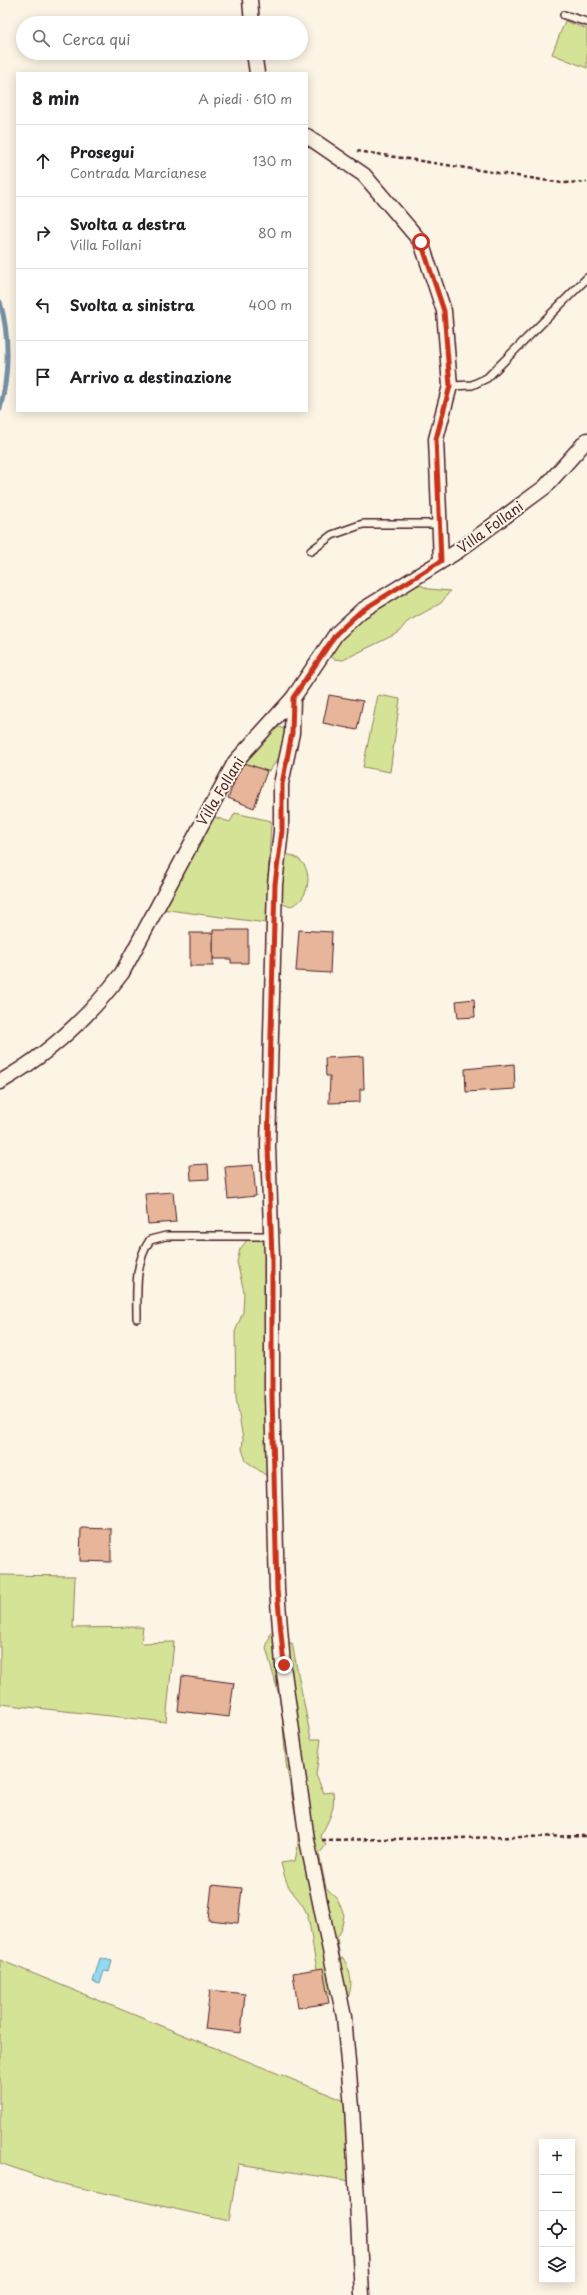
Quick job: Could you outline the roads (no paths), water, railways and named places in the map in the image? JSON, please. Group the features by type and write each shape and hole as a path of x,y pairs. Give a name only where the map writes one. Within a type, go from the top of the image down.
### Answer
{"street":[{"path":"250,0 251,16"},
{"path":"255,60 257,72"},
{"path":"308,137 364,175 421,242 444,311 450,386 436,439 441,561"},
{"name":"Villa Follani","path":"0,1082 28,1066 99,1004 122,973 217,792 235,762 293,698 336,634 361,611 458,551 545,487 587,440"},
{"path":"293,698 292,733 282,784 282,831 275,884 268,1146 277,1590 284,1665 307,1840 344,2017 352,2107 362,2295"}],"lane":[{"path":"564,15 587,22"},
{"path":"450,386 472,385 486,378 587,278"},
{"path":"311,551 332,535 363,524 439,524"},
{"path":"137,1318 137,1272 143,1250 150,1240 166,1236 271,1236"}],"water":[{"path":"100,1958 112,1961 109,1972 104,1971 100,1984 93,1982"}],"waterway":[{"path":"0,302 7,342 7,369 0,409"}]}
